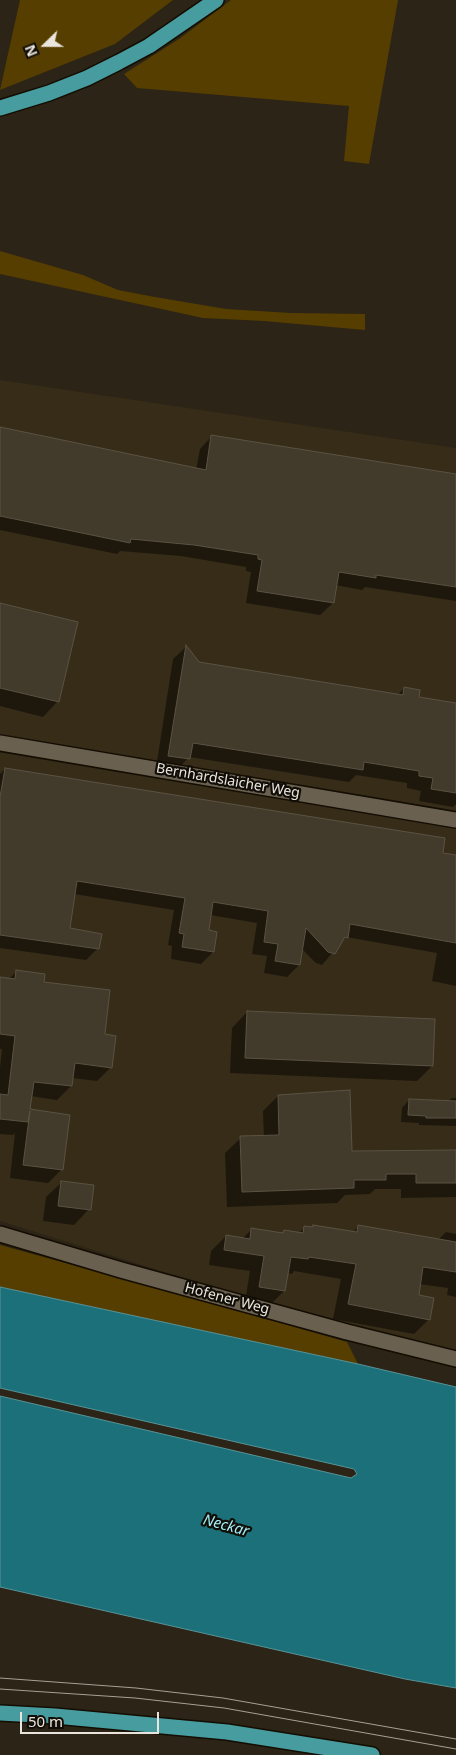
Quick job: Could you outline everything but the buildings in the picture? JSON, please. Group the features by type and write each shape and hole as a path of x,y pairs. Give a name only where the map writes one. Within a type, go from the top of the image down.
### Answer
{"main road":[{"path":"0,108 56,90 87,78 119,62 148,46 216,0"},
{"path":"0,1713 54,1716 227,1732 372,1755"}],"street":[{"name":"Bernhardslaicher Weg","path":"0,743 456,820"},
{"name":"Hofener Weg","path":"0,1234 121,1270 347,1332 456,1359"}],"shaded area":[{"path":"20,0 173,0 115,44 0,90"},
{"path":"231,0 398,0 369,164 344,161 349,106 137,88 124,74 179,39"},
{"path":"0,251 83,275 118,290 155,297 226,309 291,313 365,314 365,330 264,321 203,318 0,274"},
{"path":"0,380 456,448 456,1358 206,1285 0,1221"},
{"path":"0,1245 347,1342 358,1364 0,1287"}],"water":[{"name":"Neckar","path":"0,1287 456,1387 456,1688 405,1679 0,1587 0,1396 351,1478 357,1474 354,1469 0,1388"}],"tram line":[{"path":"0,1678 136,1688 223,1698 456,1739"},
{"path":"0,1689 135,1698 224,1708 456,1749"}]}
